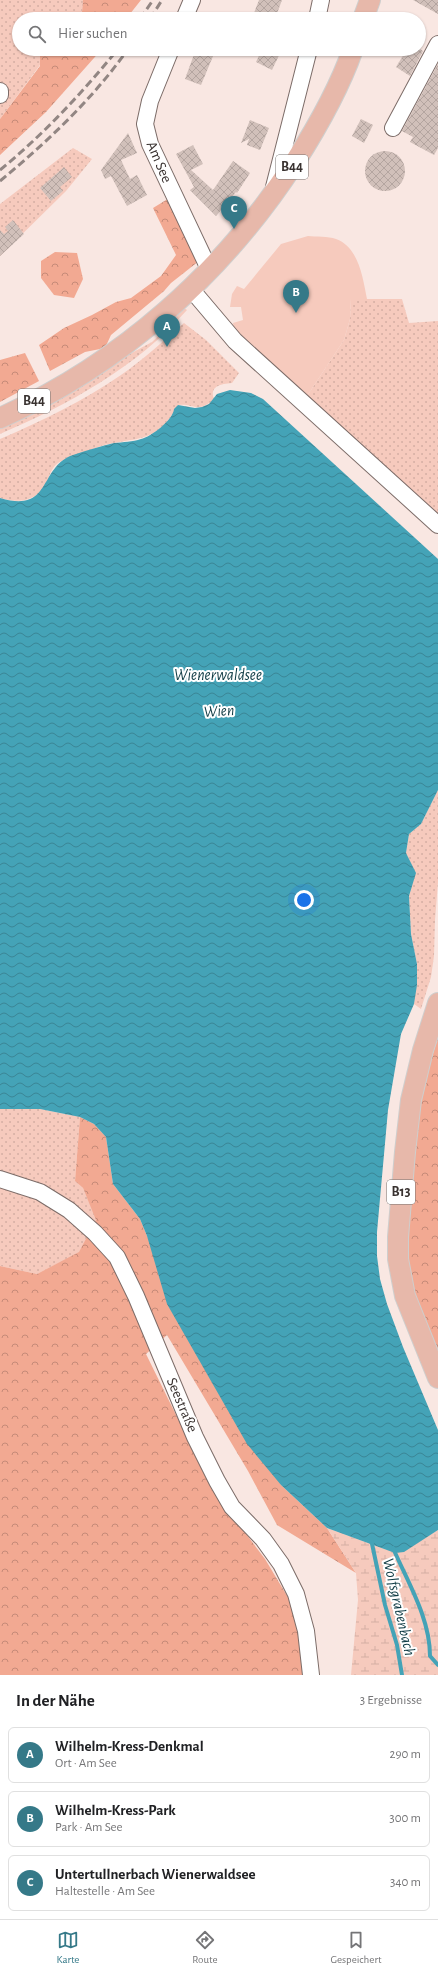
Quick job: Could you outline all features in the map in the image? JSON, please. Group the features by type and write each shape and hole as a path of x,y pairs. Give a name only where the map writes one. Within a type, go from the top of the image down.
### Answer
{"main road":[{"path":"366,12 370,0"},
{"name":"B44","path":"0,418 67,383 120,349 157,319 210,271 241,237 272,198 318,126 350,56"},
{"name":"B13","path":"438,1003 421,1057 411,1100 398,1237 398,1259 405,1296 438,1378"}],"street":[{"path":"187,12 192,0"},
{"path":"318,12 321,0"},
{"path":"394,128 438,44"},
{"name":"Am See","path":"169,56 150,101 145,124 150,144 210,271"},
{"path":"272,198 307,56"},
{"path":"191,289 235,341 438,525"},
{"name":"Seestraße","path":"0,1179 40,1192 69,1210 95,1233 117,1257 136,1296 195,1437 217,1481 232,1506 262,1539 281,1564 296,1594 306,1630 311,1675"}],"green space":[{"path":"0,0 83,0 82,12 12,12 12,56 40,56 40,65 0,119"},
{"path":"83,0 141,0 132,12 82,12"},
{"path":"40,56 96,56 46,112 0,155 0,119 40,66"},
{"path":"73,148 92,159 66,191 0,256 0,204"},
{"path":"171,197 199,261 111,335 105,348 85,352 50,371 39,345 64,328 116,302 131,298 161,276 176,255 153,208"},
{"path":"308,236 333,238 344,243 350,249 359,264 367,299 351,299 350,319 344,340 305,399 235,332 233,323 243,320 241,307 230,307 232,294 237,286 244,289 281,244"},
{"path":"55,252 77,253 83,279 74,298 54,295 41,278 41,261"},
{"path":"351,299 402,299 409,323 438,321 438,520 305,399 344,340 350,319"},
{"path":"184,308 187,310 167,331 124,367 76,397 0,434 0,428 30,414 113,363 152,342 168,327"},
{"path":"184,323 206,340 239,373 232,383 217,386 213,391 214,399 204,406 196,407 178,405 162,427 145,437 101,446 60,462 52,469 43,488 33,497 21,501 0,498 0,439 62,410 107,384 137,363"},
{"path":"25,353 39,381 0,402 0,360"},
{"path":"438,790 438,882 434,956 431,977 421,1009 414,1004 417,964 411,934 409,896 415,873 406,853 409,834 421,824"},
{"path":"438,1037 438,1355 419,1315 409,1264 407,1229 415,1128 423,1086"},
{"path":"0,1109 40,1109 80,1117 75,1181 83,1188 97,1220 79,1253 37,1274 0,1266"},
{"path":"80,1117 94,1124 106,1137 113,1184 140,1219 147,1236 281,1485 327,1528 356,1573 277,1525 248,1471 167,1335 146,1354 213,1490 265,1559 289,1599 303,1644 304,1675 0,1675 0,1266 37,1274 79,1252 96,1220 83,1188 75,1181"},
{"path":"327,1528 387,1550 404,1551 438,1530 438,1675 351,1675 358,1600 356,1573"}],"water":[{"name":"Wienerwaldsee","path":"230,390 251,393 263,399 438,559 438,790 421,824 409,834 406,853 416,873 409,896 411,934 417,964 417,985 414,1004 401,1034 388,1110 377,1232 377,1256 380,1279 387,1304 403,1347 438,1430 438,1530 404,1552 395,1553 327,1528 281,1485 247,1444 167,1304 147,1236 140,1219 113,1184 106,1137 94,1124 80,1117 40,1109 0,1109 0,498 17,501 29,499 37,494 44,486 55,468 64,460 76,454 104,445 135,441 145,438 156,432 166,423 178,405 195,408 202,407 209,404 217,394"}],"building":[{"path":"259,0 282,0 278,12 254,12"},
{"path":"413,0 438,0 438,14"},
{"path":"193,56 213,56 201,85 185,79"},
{"path":"259,56 279,56 272,70 256,62"},
{"path":"403,56 420,56 410,76 396,67"},
{"path":"438,64 438,148 434,155 410,142 413,137 402,131"},
{"path":"361,119 373,125 364,143 352,136"},
{"path":"250,120 269,128 260,150 247,145 249,139 241,143"},
{"path":"128,133 137,153 121,160 130,179 137,175 147,195 127,206 111,176 105,179 101,170"},
{"path":"193,145 203,164 191,170 213,190 233,161 250,173 237,193 236,192 216,216 190,190 194,187 176,154"},
{"path":"385,151 393,153 399,157 403,163 405,171 403,179 399,185 393,189 385,191 377,189 371,185 367,179 365,171 367,163 371,157 377,153"},
{"path":"64,167 72,177 60,187 63,191 51,201 40,188"},
{"path":"13,220 24,234 0,256 0,230 4,234 8,231 5,227"}],"waterway":[{"name":"Wolfsgrabenbach","path":"371,1539 385,1605 397,1645 402,1675"},
{"name":"Wolfsgrabenbach","path":"393,1548 422,1614 429,1642 430,1656 438,1665"}],"railway":[{"path":"145,12 153,0"},
{"path":"154,12 162,0"},
{"path":"0,170 32,142 62,112 112,56"},
{"path":"0,181 35,151 85,102 123,56"}],"place":[{"name":"Untertullnerbach Wienerwaldsee","path":"234,229"},
{"name":"Wilhelm-Kress-Park","path":"296,313"},
{"name":"Wilhelm-Kress-Denkmal","path":"167,347"}],"water label":[{"name":"Wien","path":"219,711"}]}
